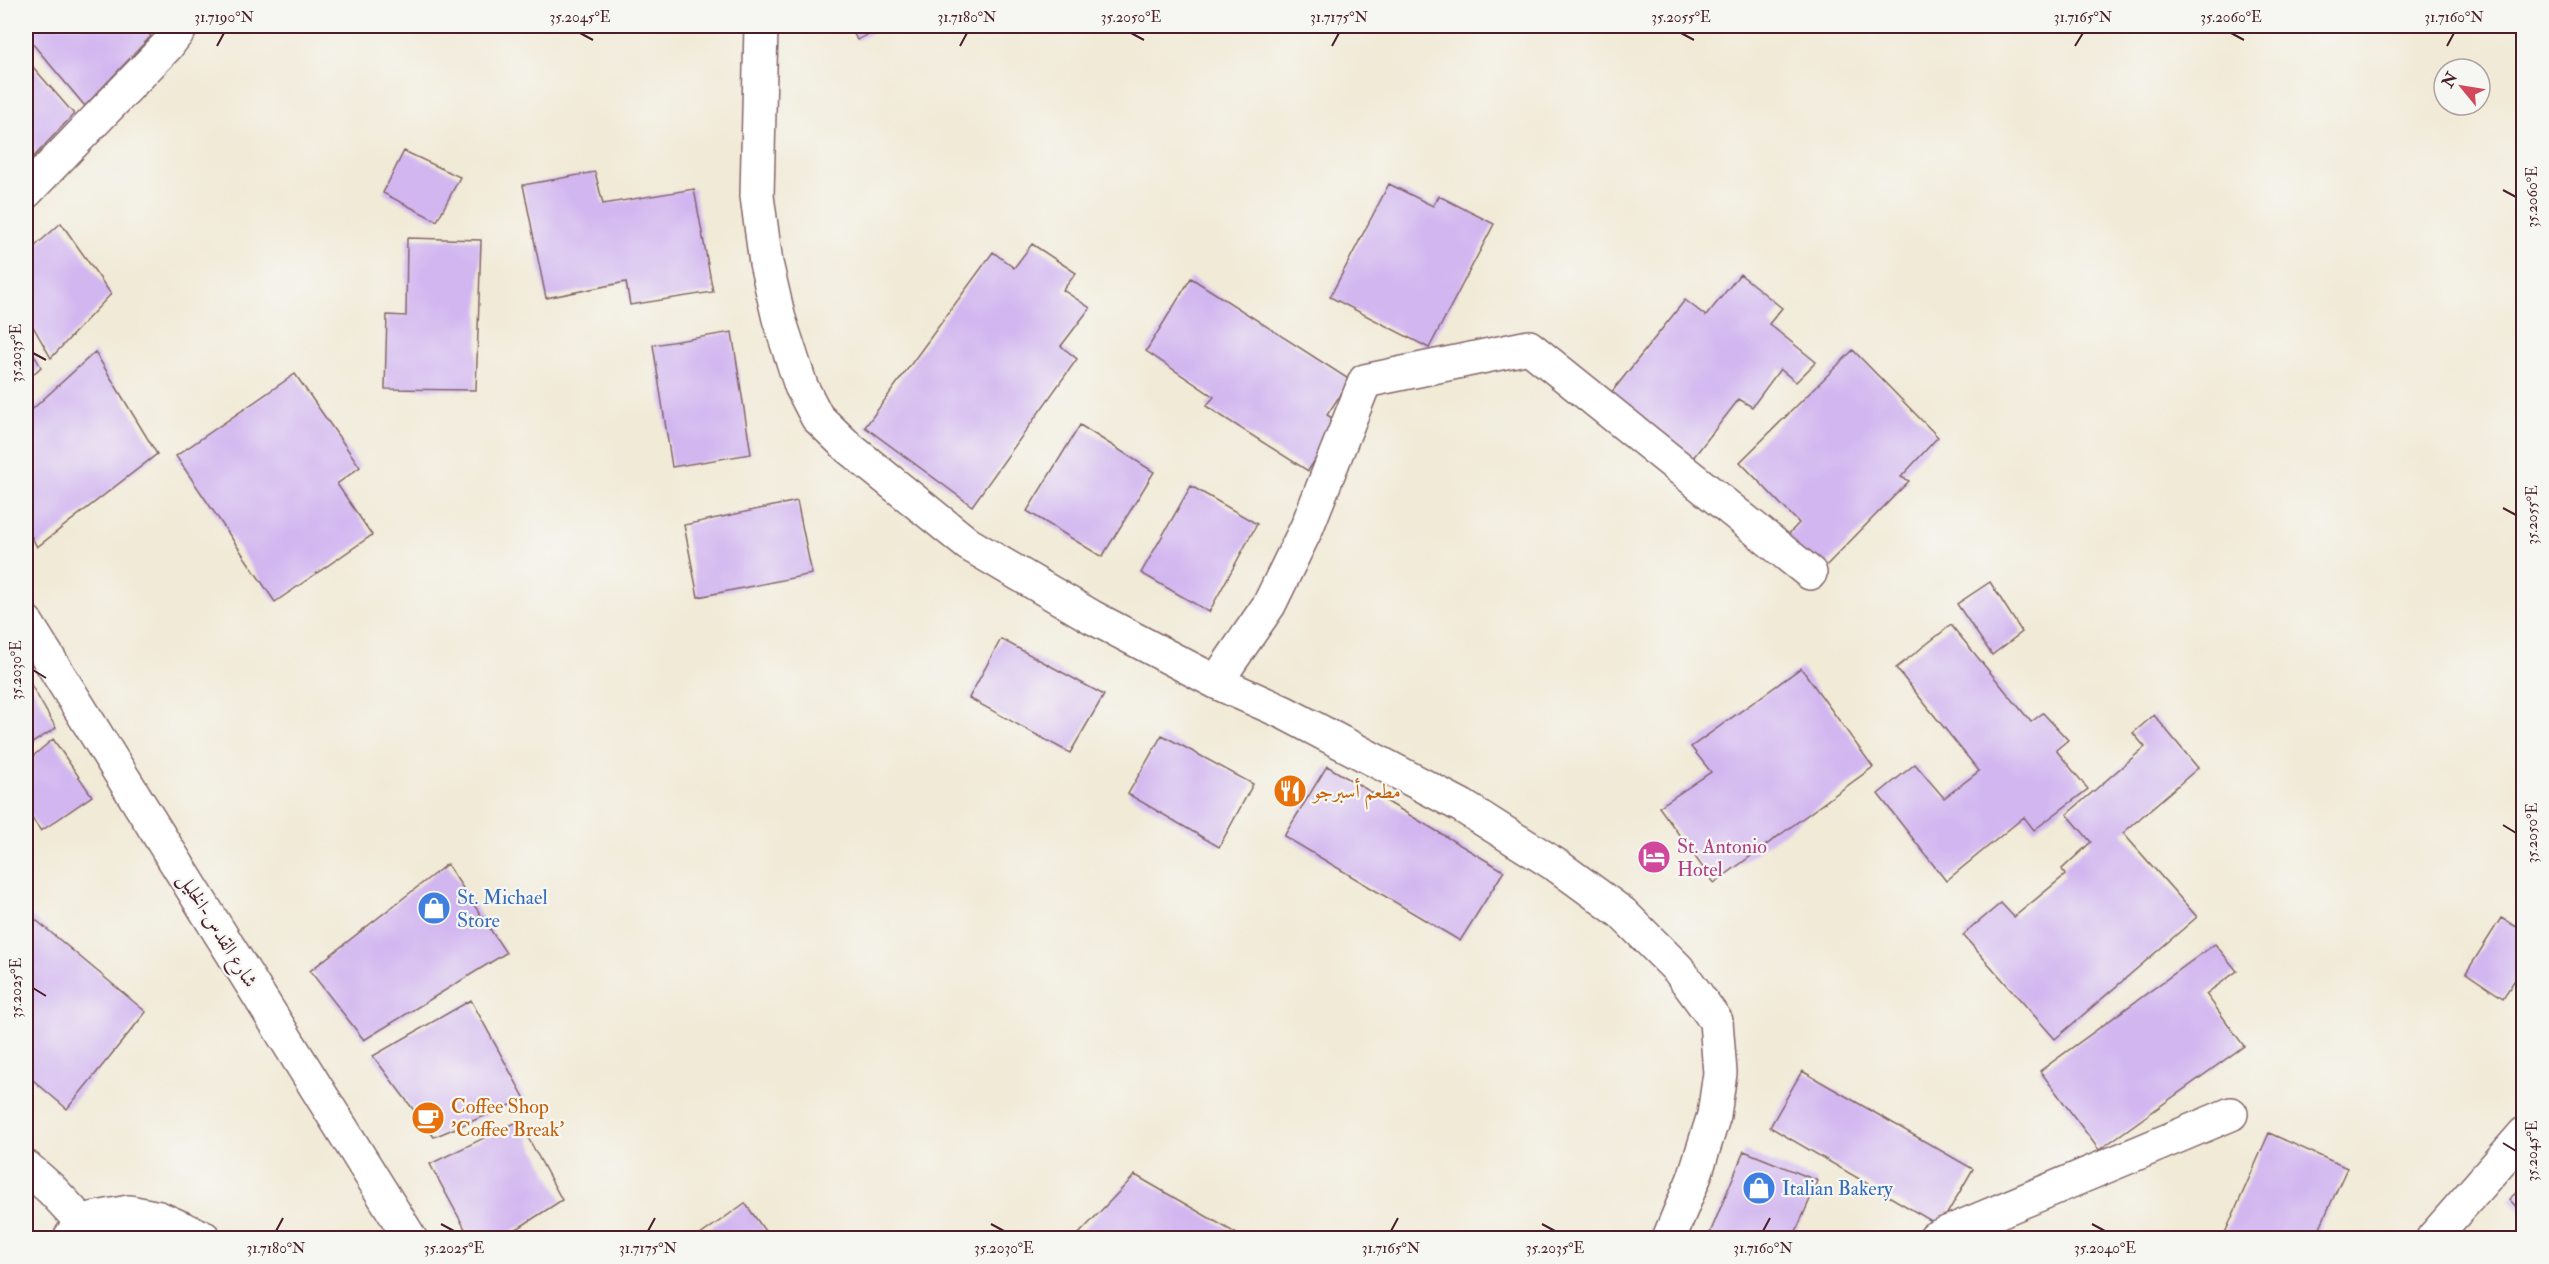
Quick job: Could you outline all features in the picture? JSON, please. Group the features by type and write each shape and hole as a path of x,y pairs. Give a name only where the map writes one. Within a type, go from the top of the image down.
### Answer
{"street":[{"path":"26,192 167,46 182,26"},
{"path":"761,26 757,196 766,264 778,319 801,386 817,417 849,448 968,544 1092,617 1216,682 1285,713 1462,806 1559,867 1622,913 1678,969 1716,1021 1719,1073 1714,1115 1694,1178 1669,1239"},
{"path":"1216,682 1269,605 1306,527 1365,381 1529,347 1810,573"},
{"name":"شارع القدس-الخليل","path":"26,622 410,1239"},
{"path":"1935,1239 2231,1114"},
{"path":"2433,1239 2523,1134"},
{"path":"26,1167 51,1189 75,1230 129,1212 159,1218 204,1239"}],"building":[{"path":"26,26 140,26 151,36 85,106 26,36"},
{"path":"850,26 885,26 857,40"},
{"path":"26,59 74,114 26,165"},
{"path":"404,151 460,177 437,221 383,193"},
{"path":"595,172 603,204 694,189 713,292 630,305 626,282 546,298 523,185"},
{"path":"1389,184 1433,206 1439,196 1494,224 1429,348 1330,297"},
{"path":"61,223 111,294 51,358 26,314 26,254"},
{"path":"407,238 481,240 476,390 385,389 387,315 406,316"},
{"path":"1032,244 1076,273 1063,290 1090,308 1061,346 1077,359 972,506 865,427 993,252 1014,268"},
{"path":"1740,274 1782,308 1769,324 1816,362 1796,382 1780,369 1752,407 1739,399 1689,463 1607,398 1685,300 1706,316"},
{"path":"1191,278 1350,380 1327,415 1339,422 1308,471 1206,406 1214,397 1146,351"},
{"path":"732,332 751,454 672,467 653,345"},
{"path":"26,341 41,367 26,381"},
{"path":"1853,350 1938,437 1901,477 1909,481 1819,573 1784,539 1799,523 1740,462"},
{"path":"95,352 157,454 37,547 26,526 26,415"},
{"path":"295,374 360,467 337,484 372,535 275,602 176,456"},
{"path":"1080,425 1154,472 1102,557 1027,511"},
{"path":"1191,486 1257,524 1209,612 1141,573"},
{"path":"797,501 812,574 698,597 684,525"},
{"path":"1990,582 2022,632 1992,655 1957,604"},
{"path":"1951,625 2031,722 2043,713 2068,740 2056,750 2088,789 2034,830 2024,817 1946,881 1878,794 1915,764 1944,798 1979,771 1896,668"},
{"path":"1001,639 1104,695 1070,753 969,698"},
{"path":"1801,668 1873,767 1714,883 1659,807 1711,772 1691,747"},
{"path":"26,676 56,728 26,747"},
{"path":"2154,715 2198,768 2123,833 2197,917 2055,1039 1963,935 2001,903 2014,917 2065,875 2062,869 2091,842 2067,814 2145,747 2133,733"},
{"path":"1162,735 1253,784 1219,847 1128,794"},
{"path":"53,739 92,796 41,831 26,810 26,762"},
{"path":"1327,766 1504,871 1460,941 1284,836"},
{"name":"St. Michael Store","path":"447,864 506,953 364,1040 310,971"},
{"path":"30,915 146,1012 67,1109 26,1074 26,920"},
{"path":"2501,918 2524,931 2524,966 2503,998 2466,973"},
{"path":"2215,944 2237,971 2206,994 2244,1046 2099,1150 2040,1071"},
{"path":"471,1000 525,1099 434,1137 373,1056"},
{"path":"1802,1071 1973,1169 1940,1226 1770,1127"},
{"path":"519,1121 562,1200 499,1238 470,1238 430,1164"},
{"path":"2269,1133 2347,1168 2315,1238 2237,1238 2225,1233"},
{"path":"1744,1151 1818,1181 1793,1238 1708,1238"},
{"path":"1135,1175 1244,1238 1075,1238"},
{"path":"2524,1186 2524,1215 2509,1199"},
{"path":"745,1203 770,1238 696,1238"}],"place":[{"name":"مطعم أسبرجو","path":"1290,791"},
{"name":"St. Antonio Hotel","path":"1654,857"},
{"name":"St. Michael Store","path":"434,908"},
{"name":"Coffee Shop 'Coffee Break'","path":"428,1118"},
{"name":"Italian Bakery","path":"1759,1188"}]}
